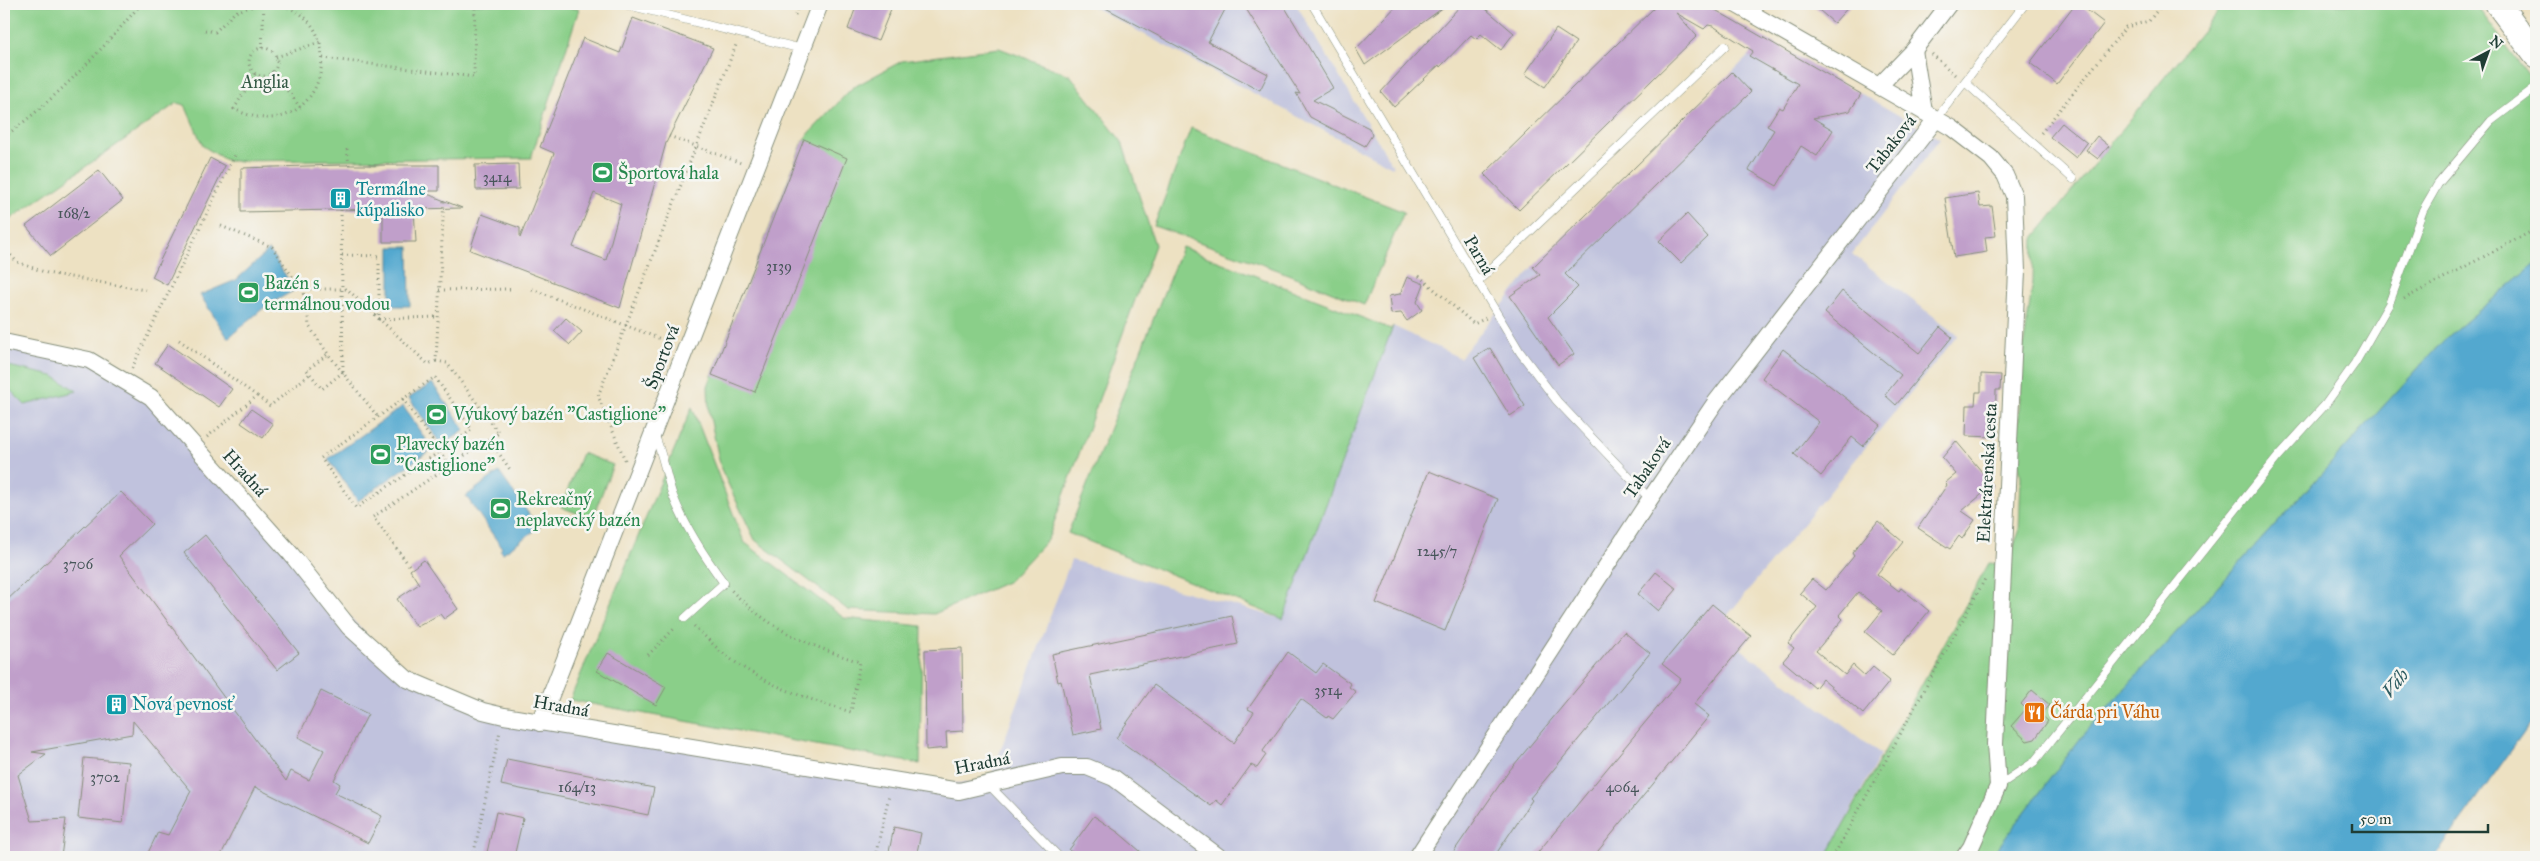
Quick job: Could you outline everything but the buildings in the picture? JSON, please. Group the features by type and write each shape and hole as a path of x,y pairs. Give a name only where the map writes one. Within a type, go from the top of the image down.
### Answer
{"main road":[{"path":"2498,4 2536,55"}],"street":[{"name":"Športová","path":"540,723 820,4"},
{"name":"Elektrárenská cesta","path":"1735,4 1952,128 1990,158 2005,174 2014,196 2016,270 1995,744 1998,786 1971,847 1964,857"},
{"path":"1879,86 1922,51 1944,6"},
{"path":"1922,51 1930,116"},
{"name":"Tabaková","path":"1417,857 1650,499 1715,403 1930,116"},
{"name":"Hradná","path":"4,342 89,360 151,397 291,554 349,627 408,679 483,711 540,723 959,791 1062,767 1077,766 1094,769 1114,778 1219,857"}],"lane":[{"path":"624,4 802,49"},
{"name":"Parná","path":"1312,4 1520,352 1558,401 1650,499"},
{"path":"1930,116 1966,83 2025,4"},
{"path":"1478,282 1724,46"},
{"path":"1966,83 2073,179"},
{"path":"1998,786 2034,762 2062,730 2277,458 2325,405 2355,363 2389,304 2423,210 2438,184 2491,121 2536,87"},
{"path":"654,434 662,452 673,496 703,555 724,583 685,618"},
{"path":"988,784 1060,857"}],"path":[{"path":"4,137 34,115 121,27 141,4"},
{"path":"205,30 215,32 235,12 260,4"},
{"path":"262,48 264,4"},
{"path":"256,74 234,109 261,119 276,118 300,107 312,96 319,83 323,58 320,42 313,28 303,17 291,9 270,4"},
{"path":"323,58 474,77 475,4"},
{"path":"793,21 799,4"},
{"path":"2033,144 2126,27 2149,21 2162,4"},
{"path":"627,464 598,396 737,42 764,40"},
{"path":"275,57 320,42"},
{"path":"262,48 270,50 276,62 272,71 262,76 250,69 249,62 251,54 262,48"},
{"path":"1922,51 1958,78"},
{"path":"272,71 300,107"},
{"path":"669,136 756,168"},
{"path":"347,149 349,165"},
{"path":"131,370 235,155"},
{"path":"436,361 444,198"},
{"path":"341,210 343,372"},
{"path":"221,226 272,247 306,299 309,326 328,354 378,417"},
{"path":"2389,304 2412,296 2536,229"},
{"path":"4,248 17,262 47,273 145,290"},
{"path":"342,256 379,256 379,319"},
{"path":"1419,276 1474,324 1495,312"},
{"path":"439,290 510,289"},
{"path":"532,289 686,350"},
{"path":"301,290 347,290 428,364 436,361 447,363 498,433 449,464 373,517 409,565"},
{"path":"379,319 437,317"},
{"path":"178,340 270,406 311,374"},
{"path":"328,354 307,370 322,389 343,372"},
{"path":"435,377 472,430 356,508 320,458 403,399 435,377"},
{"path":"212,433 257,396"},
{"path":"403,399 449,464"},
{"path":"489,439 511,471"},
{"path":"1833,857 1990,570 2003,560"},
{"path":"648,655 685,618 728,657 763,679 800,697 851,712 860,662 809,646 753,612 724,583"},
{"path":"473,857 504,716"},
{"path":"875,857 892,781"}],"shaded area":[{"path":"1088,4 1296,4 1394,168 1197,63"},
{"path":"1766,39 1940,139 1852,254 1958,335 1727,616 1751,636 1741,649 1881,754 1826,857 4,857 4,342 89,360 151,397 291,554 408,679 483,711 892,781 988,784 1071,560 1283,619 1393,326 1460,358 1533,267"}],"green space":[{"name":"Anglia","path":"4,4 546,4 579,9 531,158 227,161 203,146 185,105 177,103 9,220 4,212"},
{"path":"2224,4 2475,4 2536,85 2536,263 2444,340 2086,731 1991,857 1826,857 1989,563 2011,565 2012,550 2019,532 2021,477 2017,452 2022,357 2033,281 2034,238"},
{"path":"999,48 1070,75 1122,142 1155,245 1048,539 1009,581 934,614 848,610 755,540 721,469 709,412 708,386 804,139 852,88 902,61"},
{"path":"1191,128 1404,212 1364,305 1278,270 1154,226"},
{"path":"1182,247 1391,329 1393,326 1283,619 1068,533"},
{"path":"4,365 53,376 77,391 25,405 4,384"},
{"path":"692,407 744,542 844,618 922,626 920,764 570,700"},
{"path":"582,453 613,465 592,519 561,507"}],"water":[{"path":"390,247 409,247 410,306 390,306"},
{"name":"Bazén s termálnou vodou","path":"269,250 295,290 266,306 228,338 200,295 236,280"},
{"name":"Váh","path":"2536,263 2536,716 2435,857 1991,857 2086,731 2444,340"},
{"name":"Výukový bazén \"Castiglione\"","path":"432,383 465,430 442,446 409,398"},
{"name":"Plavecký bazén \"Castiglione\"","path":"403,406 432,449 358,501 328,459"},
{"name":"Rekreačný neplavecký bazén","path":"499,472 536,524 538,523 541,526 503,553 500,550 502,548 466,496"}],"place":[{"name":"Športová hala","path":"602,173"},
{"name":"Termálne kúpalisko","path":"340,199"},
{"name":"Bazén s termálnou vodou","path":"248,293"},
{"name":"Výukový bazén \"Castiglione\"","path":"437,414"},
{"name":"Plavecký bazén \"Castiglione\"","path":"380,454"},
{"name":"Rekreačný neplavecký bazén","path":"500,509"},
{"name":"Nová pevnosť","path":"116,704"},
{"name":"Čárda pri Váhu","path":"2034,712"}]}
